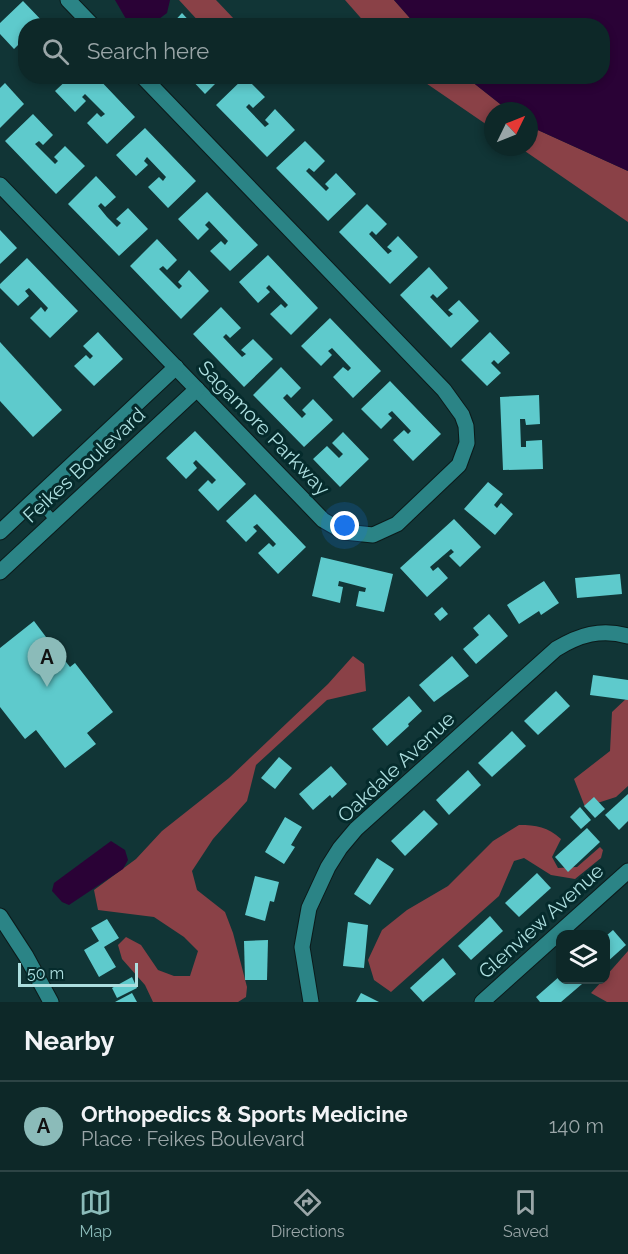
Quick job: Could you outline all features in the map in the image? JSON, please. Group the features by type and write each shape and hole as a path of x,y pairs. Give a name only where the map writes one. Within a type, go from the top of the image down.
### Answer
{"street":[{"path":"68,0 85,18"},
{"name":"Sagamore Parkway","path":"0,185 323,520 344,532 373,535 398,524 459,465 467,443 466,426 462,415 447,393 150,84"},
{"name":"Feikes Boulevard","path":"0,532 176,367"},
{"name":"Feikes Boulevard","path":"0,572 197,389"},
{"name":"Oakdale Avenue","path":"311,1002 302,947 309,908 328,867 356,829 556,649 575,637 597,633 621,634"},
{"name":"Glenview Avenue","path":"482,1002 628,871"},
{"path":"0,916 26,956 51,1002"}],"lane":[{"path":"34,499 55,521"}],"shaded area":[{"path":"115,0 170,0 167,13 160,18 125,18"},
{"path":"179,0 216,0 233,18 196,18"},
{"path":"345,0 394,0 410,18 361,18"},
{"path":"394,0 628,0 628,171 538,130 538,102 498,102 475,84 610,84 610,18 410,18"},
{"path":"427,84 475,84 498,102 484,102 484,123"},
{"path":"538,130 628,171 628,222 532,156 538,156"},
{"path":"353,656 364,664 366,691 327,700 256,765 247,801 213,839 192,871 197,890 225,912 247,987 246,997 238,1002 153,1002 145,985 122,959 118,945 126,937 141,945 158,970 174,976 190,976 198,951 184,937 154,917 98,910 94,890 136,859 162,831 229,778 328,684"},
{"path":"628,697 628,786 616,797 585,807 574,779 610,751 612,712"},
{"path":"519,825 542,828 561,839 552,857 558,868 577,867 600,847 603,850 601,858 575,879 551,875 524,858 514,861 499,896 391,992 374,980 368,960 382,930 407,910 448,886 493,841"},
{"path":"111,841 125,850 128,860 123,869 69,905 62,902 52,891 54,883"},
{"path":"628,951 628,1002 607,1002 591,993 599,984 610,984 610,971"}],"building":[{"path":"23,1 39,18 18,18 18,45 14,49 0,34 0,23"},
{"path":"182,13 187,18 177,18"},
{"path":"5,83 24,104 0,128 0,88"},
{"path":"62,84 104,84 135,117 107,144 87,123 97,113 101,117 105,114 85,94 82,97 86,101 75,112 55,91"},
{"path":"196,84 215,84 205,94"},
{"path":"238,84 252,84 265,97 253,108 249,104 246,107 265,127 269,124 265,120 275,109 295,130 267,157 216,105"},
{"path":"33,114 53,135 43,145 39,141 35,144 55,164 58,161 54,157 65,146 85,166 56,194 5,141"},
{"path":"145,128 196,181 168,208 148,187 159,177 163,181 166,177 147,157 144,161 148,165 136,176 116,155"},
{"path":"305,141 325,161 314,172 309,168 306,171 326,191 329,188 325,184 336,173 356,194 328,221 276,168"},
{"path":"96,176 116,197 105,207 101,203 98,206 107,217 117,227 121,223 116,219 128,208 148,229 119,256 68,204"},
{"path":"207,192 258,245 230,271 210,251 221,241 225,245 228,241 209,221 205,225 209,229 198,240 178,219"},
{"path":"367,204 387,224 376,235 372,231 369,234 388,254 392,251 387,247 398,236 418,257 390,284 339,232"},
{"path":"0,230 17,248 0,264"},
{"path":"157,239 177,260 167,270 163,266 159,269 179,289 182,286 178,282 189,270 209,291 181,319 130,266"},
{"path":"268,255 318,308 291,335 270,314 281,304 285,308 288,305 269,285 266,288 270,292 258,303 239,282"},
{"path":"27,258 78,311 50,338 30,318 41,307 45,312 48,308 29,288 25,291 29,296 18,306 0,288 0,284"},
{"path":"429,267 448,288 437,298 433,294 430,297 449,317 453,314 448,310 459,300 479,321 451,348 400,295"},
{"path":"221,307 241,328 230,338 226,334 223,337 242,357 246,354 241,350 253,339 273,359 244,387 193,334"},
{"path":"330,318 381,371 353,398 333,377 343,367 348,371 351,368 332,348 328,351 332,355 321,366 301,346"},
{"path":"98,332 123,359 94,386 74,366 86,355 90,359 93,356 83,346"},
{"path":"490,332 510,353 498,364 494,360 491,363 501,373 487,386 461,360"},
{"path":"0,342 62,410 33,437 0,401"},
{"path":"281,367 301,388 291,398 287,394 283,398 302,418 306,414 302,410 313,399 333,420 304,447 253,395"},
{"path":"390,381 441,434 413,461 393,440 404,430 408,434 411,431 392,411 388,414 392,418 381,429 361,409"},
{"path":"539,395 540,424 526,425 525,419 520,419 521,447 526,447 526,441 542,440 543,469 503,470 500,397"},
{"path":"195,431 246,484 218,511 198,490 208,480 212,484 216,480 196,460 193,463 197,468 186,479 166,458"},
{"path":"343,432 369,459 340,487 313,459 327,446 339,458 343,454 332,443"},
{"path":"488,482 503,494 494,505 497,508 501,503 513,514 495,535 464,509"},
{"path":"255,494 306,547 278,574 258,553 269,543 273,547 276,544 257,524 253,527 257,531 246,542 226,521"},
{"path":"454,519 481,547 460,567 449,556 454,552 451,549 430,567 433,571 438,567 448,578 427,597 400,568"},
{"path":"321,557 393,574 384,612 356,606 359,591 365,592 366,588 339,581 338,586 343,587 340,603 312,596"},
{"path":"620,574 622,594 577,598 575,578"},
{"path":"544,581 559,603 541,615 539,611 519,624 507,605"},
{"path":"442,607 448,614 440,621 434,614"},
{"path":"489,614 508,636 476,664 463,649 479,635 473,628"},
{"path":"34,621 49,641 43,646 53,658 59,653 70,667 75,663 113,712 87,733 96,744 65,768 36,730 25,739 0,707 0,648"},
{"path":"452,656 469,676 434,702 419,685"},
{"path":"593,675 628,680 628,700 590,695"},
{"path":"556,691 570,706 538,735 524,721"},
{"path":"409,696 422,711 387,746 372,729"},
{"path":"512,731 526,746 492,777 478,763"},
{"path":"279,757 292,768 275,789 261,778"},
{"path":"331,766 347,784 332,798 330,795 313,810 299,794"},
{"path":"468,770 481,785 449,815 436,800"},
{"path":"628,794 628,821 619,830 605,815"},
{"path":"594,797 605,809 595,818 584,806"},
{"path":"580,807 591,820 581,829 570,817"},
{"path":"424,810 438,824 405,856 391,841"},
{"path":"285,817 302,827 291,845 295,847 284,864 265,852"},
{"path":"587,828 600,842 568,872 555,857"},
{"path":"377,858 394,869 370,905 354,894"},
{"path":"537,873 551,888 519,917 505,903"},
{"path":"255,876 279,882 274,902 270,901 265,921 245,915"},
{"path":"490,916 503,931 471,960 458,946"},
{"path":"107,919 119,938 104,947 116,967 99,977 84,950 99,941 91,928"},
{"path":"348,922 368,925 364,968 343,966"},
{"path":"613,930 626,945 610,959 610,933"},
{"path":"268,940 267,980 245,980 244,941"},
{"path":"443,958 456,974 423,1002 410,988"},
{"path":"132,977 137,988 117,998 112,988"},
{"path":"556,980 556,984 582,984 561,1002 540,1002 536,997"},
{"path":"132,993 137,1002 115,1002"},
{"path":"361,993 379,1002 356,1002"}],"place":[{"name":"Orthopedics & Sports Medicine","path":"47,687"}]}
